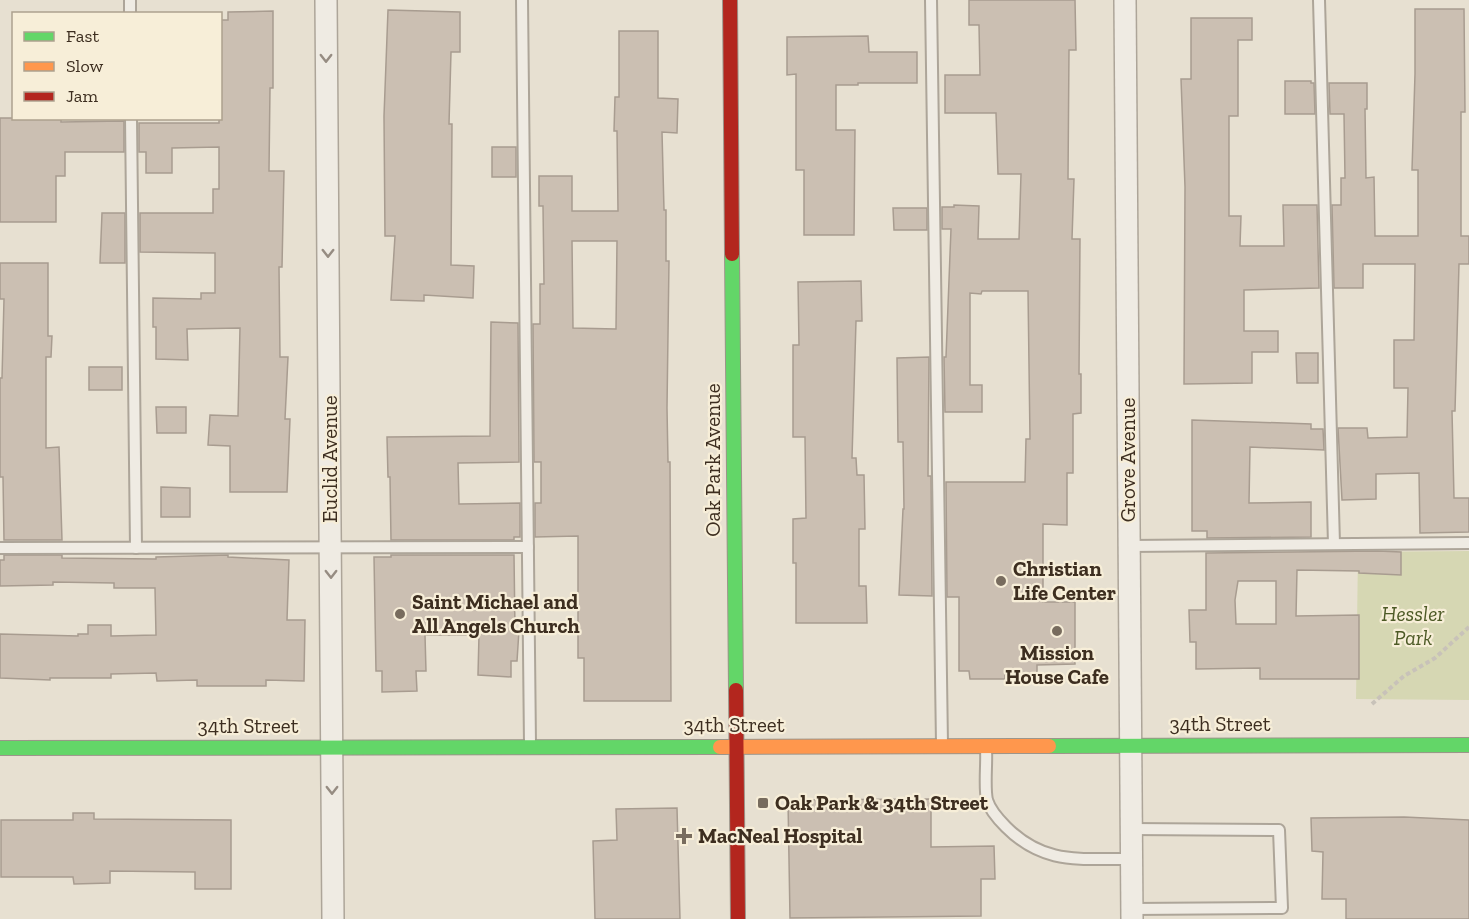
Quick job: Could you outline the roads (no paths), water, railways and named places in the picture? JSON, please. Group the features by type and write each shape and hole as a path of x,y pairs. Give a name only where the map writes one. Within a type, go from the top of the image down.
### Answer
{"street":[{"name":"Euclid Avenue","path":"326,0 333,919"},
{"name":"Oak Park Avenue","path":"730,0 738,919"},
{"name":"Grove Avenue","path":"1125,0 1132,914"},
{"name":"34th Street","path":"0,748 1469,745"}],"lane":[{"path":"522,0 530,747"},
{"path":"931,0 942,746"},
{"path":"1319,0 1334,544"},
{"path":"131,120 136,548"},
{"path":"1129,546 1469,543"},
{"path":"0,548 528,547"},
{"path":"986,746 987,800 997,818 1027,845 1061,858 1131,859"},
{"path":"1131,829 1279,830 1282,908 1132,914"}],"place":[{"name":"Christian Life Center","path":"1001,581"},
{"name":"Saint Michael and All Angels Church","path":"400,614"},
{"name":"Mission House Cafe","path":"1057,631"},
{"name":"Oak Park & 34th Street","path":"763,803"},
{"name":"MacNeal Hospital","path":"684,836"}],"park label":[{"name":"Hessler Park","path":"1413,626"}]}
